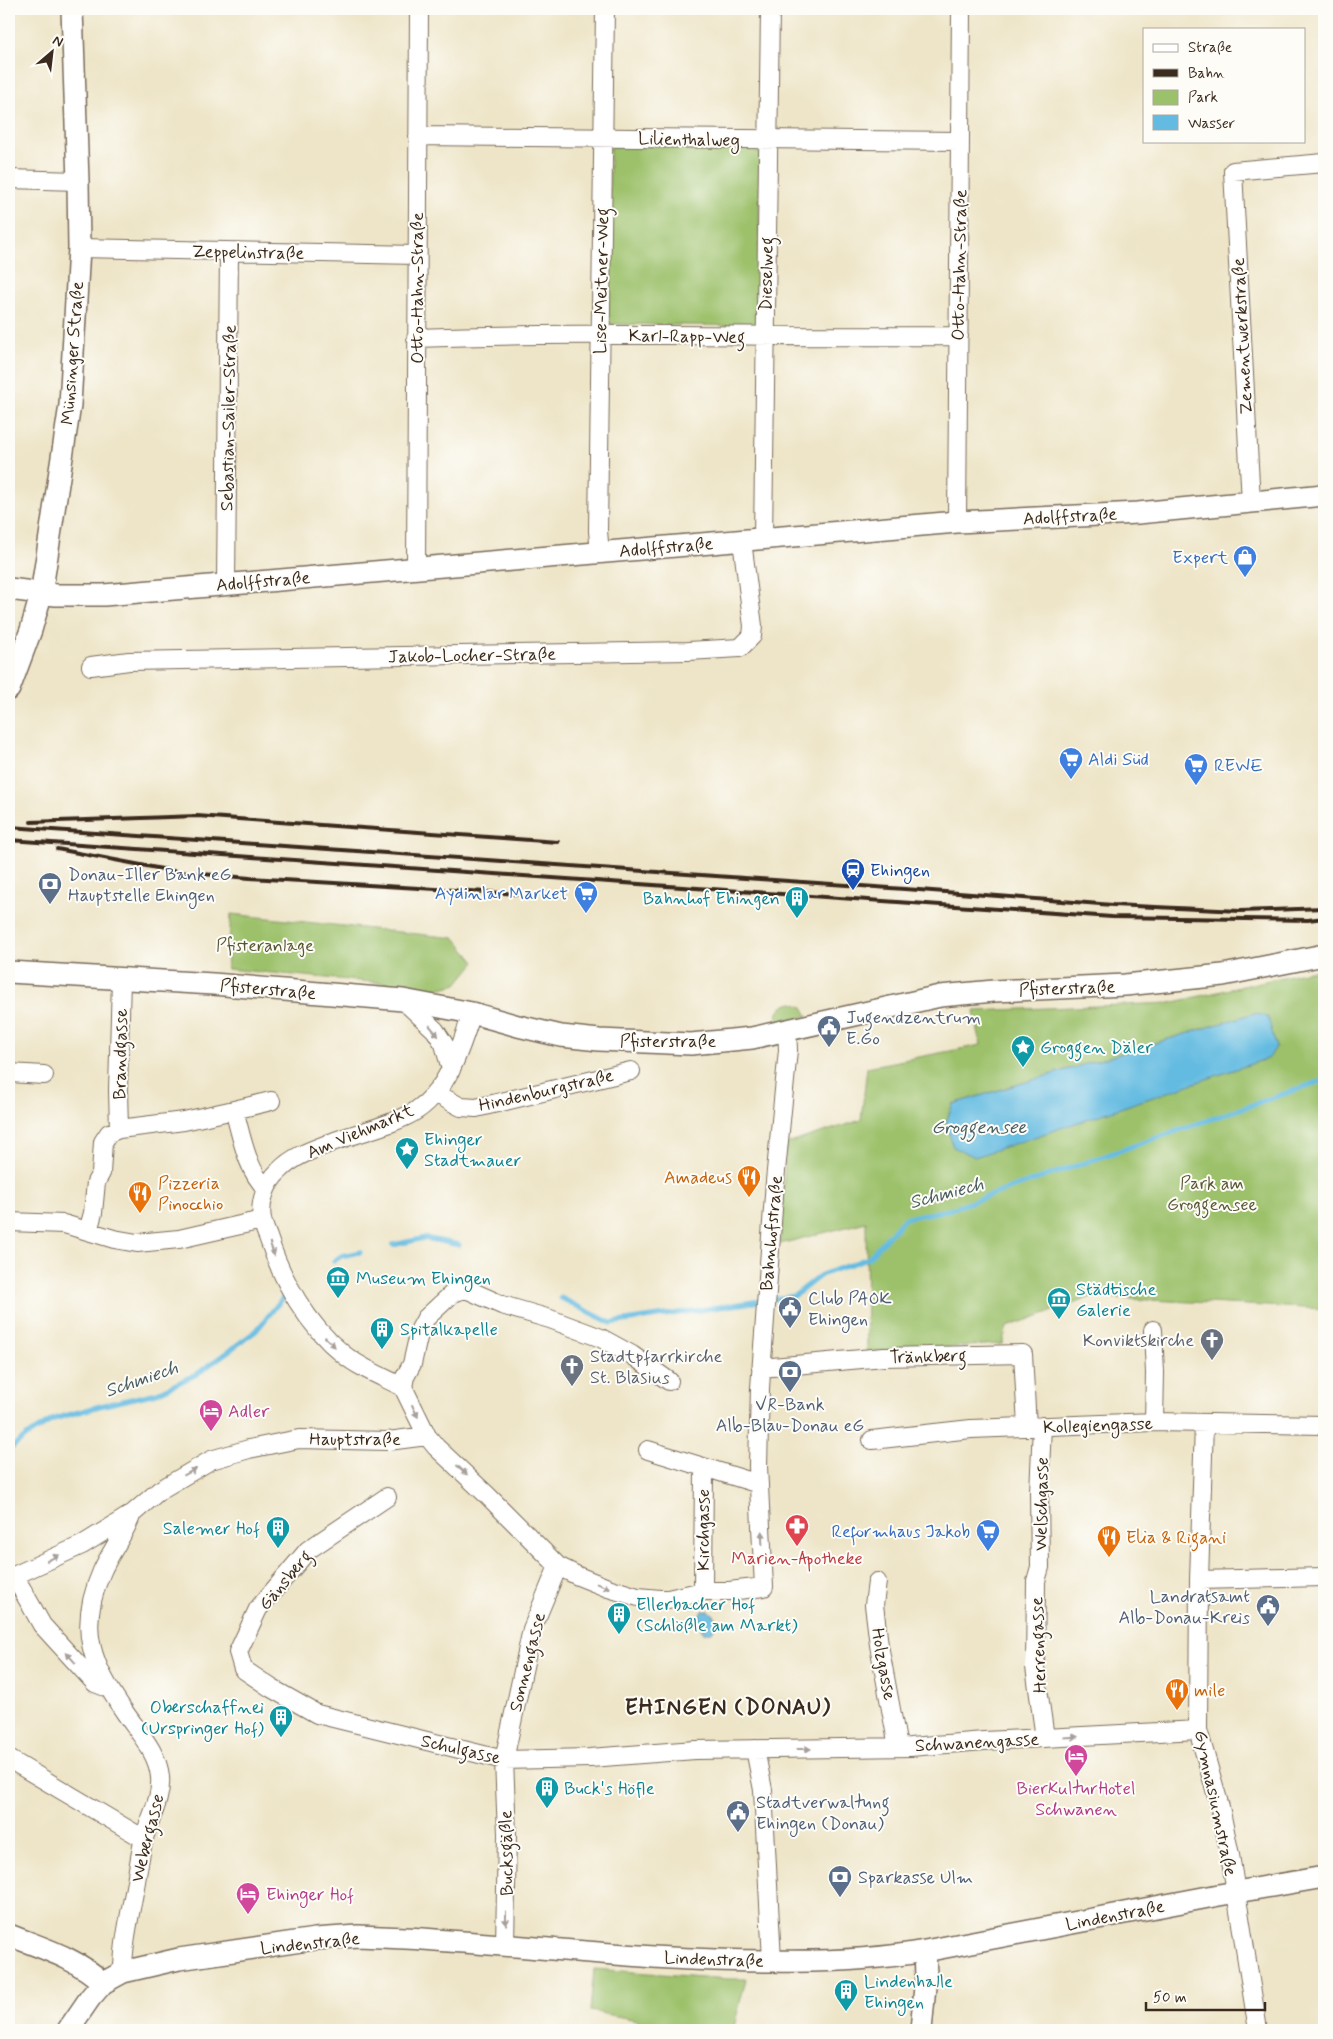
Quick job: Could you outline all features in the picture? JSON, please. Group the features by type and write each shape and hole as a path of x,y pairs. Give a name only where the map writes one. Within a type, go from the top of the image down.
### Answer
{"street":[{"name":"Münsinger Straße","path":"9,690 31,630 41,594 70,405 79,248 72,9"},
{"name":"Otto-Hahn-Straße","path":"416,568 419,9"},
{"name":"Lise-Meitner-Weg","path":"600,552 598,531 605,9"},
{"name":"Dieselweg","path":"763,539 770,9"},
{"name":"Otto-Hahn-Straße","path":"957,522 961,9"},
{"name":"Lilienthalweg","path":"418,136 960,141"},
{"name":"Zementwerkstraße","path":"1251,502 1233,171 1324,163"},
{"path":"9,179 78,181"},
{"name":"Zeppelinstraße","path":"79,248 417,255"},
{"name":"Sebastian-Sailer-Straße","path":"226,585 229,252"},
{"name":"Karl-Rapp-Weg","path":"416,338 521,334 765,337 959,336"},
{"name":"Adolffstraße","path":"9,589 41,594 104,595 957,522 1138,512 1324,496"},
{"name":"Jakob-Locher-Straße","path":"91,666 129,662 688,651 740,648 752,636 753,626 742,541"},
{"name":"Pfisterstraße","path":"9,972 213,984 402,1000 472,1013 561,1036 599,1040 691,1044 752,1038 940,996 994,991 1135,984 1222,974 1324,955"},
{"name":"Brandgasse","path":"120,1129 118,1090 121,979"},
{"path":"402,1000 435,1030 444,1044 451,1070"},
{"name":"Am Viehmarkt","path":"262,1220 262,1204 266,1188 277,1172 290,1161 312,1149 416,1111 435,1093 451,1070 472,1013"},
{"name":"Bahnhofstraße","path":"703,1591 729,1591 764,1586 758,1466 761,1368 788,1050 787,1029"},
{"name":"Hindenburgstraße","path":"435,1093 461,1108 476,1108 631,1071"},
{"path":"9,1073 44,1075"},
{"path":"88,1231 93,1213 96,1182 101,1173 103,1142 109,1133 120,1129 184,1121 271,1101"},
{"path":"234,1110 253,1170 258,1181 266,1188"},
{"path":"9,1222 64,1224 114,1239 136,1243 179,1239 262,1220 276,1262 300,1304 321,1333 344,1354 402,1387 428,1436 436,1446 488,1495 558,1566 586,1579 638,1597 668,1599 703,1591"},
{"path":"402,1387 412,1364 420,1329 426,1318 454,1292 466,1289 502,1304 601,1338 632,1355 668,1381"},
{"path":"1152,1330 1155,1373 1154,1422"},
{"name":"Tränkberg","path":"761,1368 884,1357 1023,1354 1035,1427"},
{"name":"Kollegiengasse","path":"872,1440 971,1429 1154,1422 1324,1425"},
{"name":"Gymnasiumstraße","path":"1204,1424 1199,1580 1198,1730 1220,1807 1230,1855 1258,2030"},
{"name":"Welschgasse","path":"1035,1427 1039,1492 1040,1567 1036,1582"},
{"name":"Hauptstraße","path":"12,1578 82,1545 132,1514 160,1490 211,1460 249,1449 299,1439 388,1441 428,1436"},
{"name":"Kirchgasse","path":"648,1450 759,1484"},
{"name":"Kirchgasse","path":"703,1591 704,1468"},
{"name":"Gänsberg","path":"243,1668 238,1652 258,1609 304,1554 387,1497"},
{"name":"Webergasse","path":"123,1972 123,1952 144,1839 160,1789 160,1776 152,1751 108,1688 94,1655 88,1633 88,1615 92,1597 103,1569 125,1533 132,1514"},
{"name":"Sonnengasse","path":"504,1760 532,1629 558,1566"},
{"path":"1199,1580 1324,1577"},
{"name":"Webergasse","path":"12,1578 42,1624 95,1684 108,1688"},
{"name":"Holzgasse","path":"877,1582 874,1605 878,1637 898,1747"},
{"name":"Herrengasse","path":"1036,1582 1035,1667 1045,1738"},
{"name":"Schulgasse","path":"243,1668 271,1688 317,1714 504,1760 590,1758 695,1750"},
{"name":"Schwanengasse","path":"695,1750 898,1747 1198,1730"},
{"path":"755,1750 764,1790 772,1962"},
{"path":"9,1759 144,1839"},
{"name":"Bucksgäßle","path":"504,1760 507,1834 505,1945"},
{"name":"Lindenstraße","path":"103,1983 123,1972 179,1959 315,1939 358,1936 682,1959 772,1962 888,1958 1324,1876"},
{"path":"9,1935 75,1961 103,1983 68,2030"},
{"path":"921,2030 926,1976 926,1951"}],"green space":[{"path":"610,146 760,147 758,326 608,324"},
{"name":"Pfisteranlage","path":"231,914 455,938 475,962 457,984 433,990 405,985 227,969"},
{"name":"Park am Groggensee","path":"1324,970 1324,1309 1092,1297 1007,1327 1002,1344 867,1352 866,1222 780,1244 786,1144 861,1120 867,1067 981,1045 974,1011 1170,1003 1308,971","holes":["1255,1013 946,1122 953,1104"]},
{"path":"793,1003 803,1007 808,1016 776,1023 780,1010 785,1005"},
{"path":"594,1969 746,1979 733,2030 636,2030 637,2020 590,2011"}],"water":[{"name":"Groggensee","path":"1255,1013 1268,1017 1276,1047 1269,1058 975,1157 953,1147 946,1122 953,1104"},
{"path":"702,1611 710,1611 716,1617 716,1625 712,1632 703,1632 700,1626 699,1617"}],"waterway":[{"name":"Schmiech","path":"561,1298 611,1323 794,1296 821,1275 868,1258 905,1218 948,1210 1324,1080"},
{"name":"Schmiech","path":"393,1245 425,1238 459,1245"},
{"name":"Schmiech","path":"334,1261 341,1256 360,1252"},
{"name":"Schmiech","path":"9,1450 28,1435 54,1419 157,1393 197,1374 256,1331 282,1299 289,1294"}],"railway":[{"path":"31,822 197,816 558,842"},
{"path":"9,827 1113,905 1240,911 1324,908"},
{"path":"9,840 1112,917 1308,920 1324,918"},
{"path":"57,849 178,872 519,894"}],"place":[{"name":"Expert","path":"1245,578"},
{"name":"Aldi Süd","path":"1071,780"},
{"name":"REWE","path":"1196,786"},
{"name":"Ehingen","path":"853,891"},
{"name":"Donau-Iller Bank eG Hauptstelle Ehingen","path":"50,905"},
{"name":"Aydinlar Market","path":"586,914"},
{"name":"Bahnhof Ehingen","path":"797,919"},
{"name":"Jugendzentrum E.Go","path":"829,1048"},
{"name":"Groggen Däler","path":"1023,1068"},
{"name":"Ehinger Stadtmauer","path":"407,1170"},
{"name":"Amadeus","path":"749,1198"},
{"name":"Pizzeria Pinocchio","path":"140,1214"},
{"name":"Museum Ehingen","path":"338,1299"},
{"name":"Städtische Galerie","path":"1059,1320"},
{"name":"Club PAOK Ehingen","path":"790,1329"},
{"name":"Spitalkapelle","path":"382,1350"},
{"name":"Konviktskirche","path":"1212,1361"},
{"name":"Stadtpfarrkirche St. Blasius","path":"572,1387"},
{"name":"VR-Bank Alb-Blau-Donau eG","path":"790,1393"},
{"name":"Adler","path":"211,1432"},
{"name":"Marien-Apotheke","path":"797,1547"},
{"name":"Salemer Hof","path":"278,1549"},
{"name":"Reformhaus Jakob","path":"988,1552"},
{"name":"Elia & Rigani","path":"1109,1558"},
{"name":"Landratsamt Alb-Donau-Kreis","path":"1268,1627"},
{"name":"Ellerbacher Hof (Schlößle am Markt)","path":"619,1635"},
{"name":"mile","path":"1177,1711"},
{"name":"Oberschaffnei (Urspringer Hof)","path":"281,1738"},
{"name":"BierKulturHotel Schwanen","path":"1076,1777"},
{"name":"Buck's Höfle","path":"547,1809"},
{"name":"Stadtverwaltung Ehingen (Donau)","path":"738,1833"},
{"name":"Sparkasse Ulm","path":"840,1898"},
{"name":"Ehinger Hof","path":"248,1915"},
{"name":"Lindenhalle Ehingen","path":"846,2012"}],"district":[{"name":"EHINGEN (DONAU)","path":"728,1706"}]}
